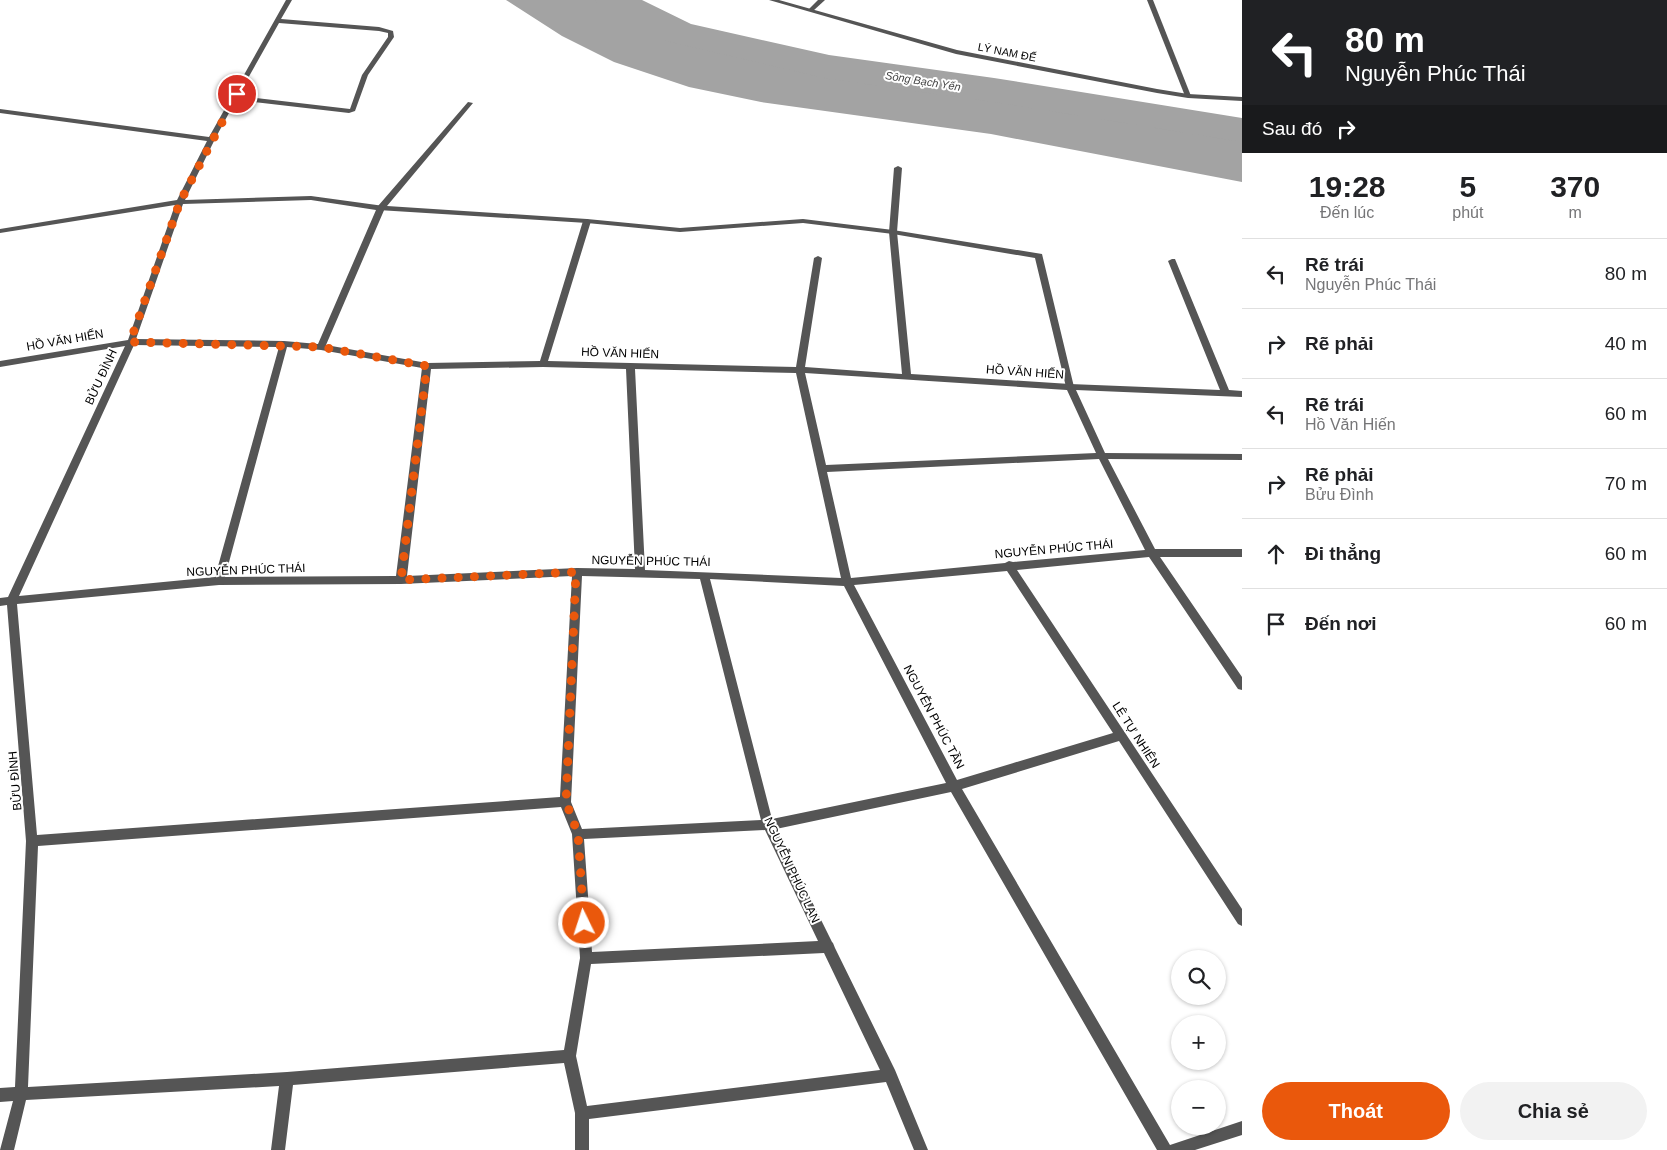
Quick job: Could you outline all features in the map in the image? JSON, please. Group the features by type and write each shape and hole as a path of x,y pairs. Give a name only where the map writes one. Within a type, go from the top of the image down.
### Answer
{"street":[{"name":"BỬU ĐÌNH","path":"7,1150 21,1094 32,841 12,600 130,342 180,202 211,139 289,0"},
{"name":"LÝ NAM ĐẾ","path":"772,0 956,52 1188,96 1242,99"},
{"path":"811,10 822,0"},
{"path":"1150,0 1188,96"},
{"path":"234,98 349,112 353,110 365,75 391,37 390,32 379,29 278,21"},
{"path":"321,347 382,208 470,103"},
{"path":"0,110 211,139"},
{"path":"898,168 893,232 907,377"},
{"path":"0,230 180,202 311,198 382,208 587,221 680,230 803,221 893,232 1039,256 1070,387 1102,456 1152,553 1242,686"},
{"path":"543,364 587,221"},
{"name":"NGUYỄN PHÚC TẦN","path":"818,258 800,370 846,582 954,786 1165,1150"},
{"path":"1172,261 1226,394"},
{"name":"HỒ VĂN HIẾN","path":"0,364 130,342 284,344 321,347 427,366 543,364 800,370 1070,387 1242,394"},
{"path":"219,581 284,344"},
{"path":"630,365 640,574"},
{"path":"401,580 427,366"},
{"path":"822,469 1102,456 1242,457"},
{"name":"NGUYỄN PHÚC THÁI","path":"0,602 219,581 401,580 576,572 704,575 846,582 1009,565 1152,553 1242,553"},
{"name":"LÊ TỰ NHIÊN","path":"1009,565 1242,920"},
{"path":"576,572 566,802 578,834 586,958 569,1056 582,1114 582,1150"},
{"name":"NGUYỄN PHÚC LAN","path":"704,575 768,824 890,1075 921,1150"},
{"path":"578,834 768,824 954,786 1120,736"},
{"path":"32,841 566,802"},
{"path":"586,958 829,947"},
{"path":"0,1095 288,1079 569,1056"},
{"path":"582,1114 890,1075"},
{"path":"278,1150 288,1079"},
{"path":"1174,1150 1242,1128"}],"water":[{"path":"506,0 603,0 617,8 660,25 712,42 805,62 1242,130 1242,182 991,134 761,102 689,87 614,62 562,36"}],"waterway":[{"name":"Sông Bạch Yến","path":"613,0 679,33 829,67 994,90 1242,130"}],"route":[{"path":"237,94 211,139 180,202 130,342 284,344 321,347 427,366 401,580 576,572 566,802 578,834 584,923"}]}
